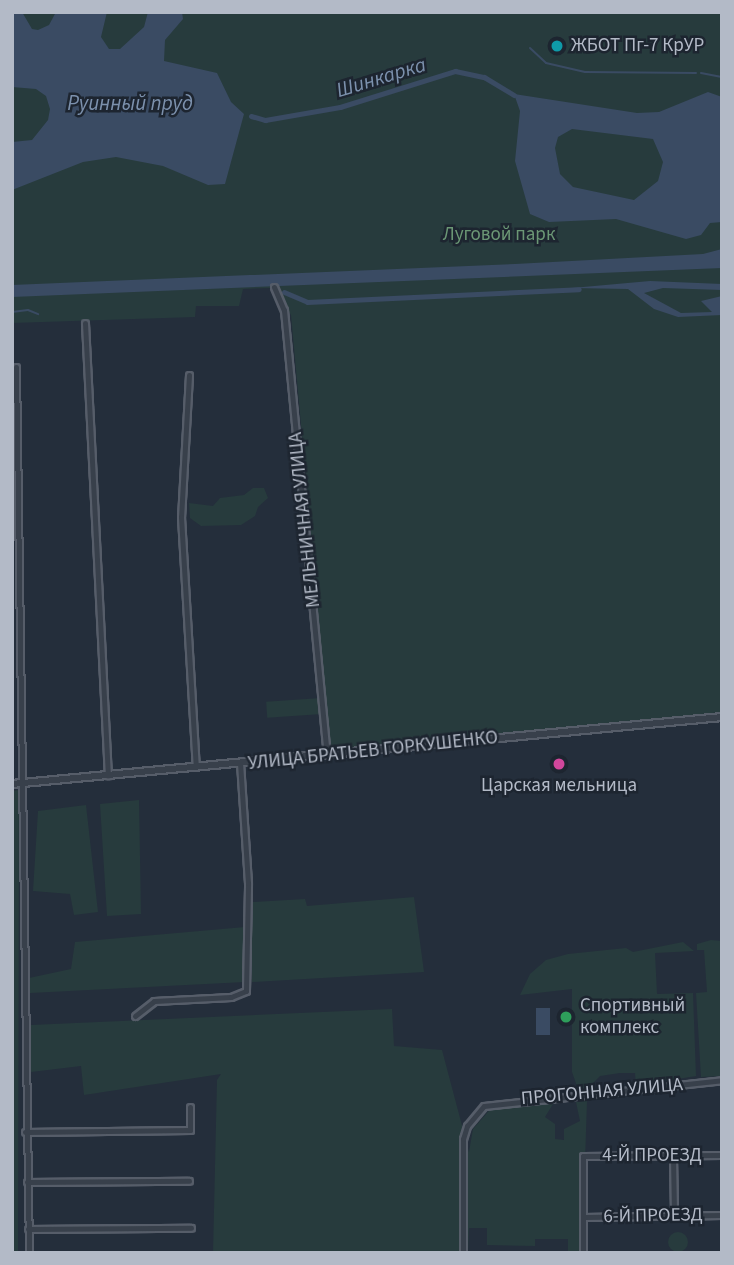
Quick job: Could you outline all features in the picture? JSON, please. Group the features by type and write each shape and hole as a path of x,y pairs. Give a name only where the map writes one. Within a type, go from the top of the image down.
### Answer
{"street":[{"name":"МЕЛЬНИЧНАЯ УЛИЦА","path":"274,287 284,310 327,755"},
{"path":"85,323 108,775"},
{"path":"16,368 21,601 18,783 29,1253"},
{"path":"189,375 181,517 196,767"},
{"path":"12,601 21,601"},
{"name":"УЛИЦА БРАТЬЕВ ГОРКУШЕНКО","path":"18,783 722,717"},
{"path":"135,1016 154,1001 231,997 246,992 248,883 240,764"},
{"name":"ПРОГОННАЯ УЛИЦА","path":"463,1253 463,1139 467,1126 484,1106 722,1080"},
{"path":"25,1132 190,1130 190,1107"},
{"name":"4-Й ПРОЕЗД","path":"584,1217 583,1156 722,1155"},
{"path":"673,1156 674,1215"},
{"path":"27,1182 189,1181"},
{"name":"6-Й ПРОЕЗД","path":"584,1217 722,1214"},
{"path":"583,1253 584,1217"},
{"path":"28,1229 191,1228"}],"green space":[{"name":"Луговой парк","path":"12,12 722,12 722,712 331,752 291,315 271,288 243,289 239,306 196,306 195,317 12,323"},
{"path":"253,488 264,488 268,498 258,507 255,516 241,525 201,526 190,518 189,503 213,506 220,498 244,495"},
{"path":"321,698 322,714 267,718 266,702"},
{"path":"19,790 18,1253 12,1253 12,791"},
{"path":"139,800 141,914 107,916 100,804"},
{"path":"86,805 98,912 74,915 70,894 33,891 38,811"},
{"path":"414,897 424,972 252,982 252,902 305,899 307,906"},
{"path":"245,927 245,982 30,993 29,978 71,969 75,942"},
{"path":"711,940 722,941 722,1076 701,1077 696,993 707,992 704,950 697,950 697,944"},
{"path":"683,942 694,951 655,953 657,994 693,993 696,1076 636,1086 635,1073 620,1073 600,1076 589,1087 578,1089 572,1072 572,989 520,995 530,974 546,960 568,954 626,948 633,952"},
{"path":"392,1009 394,1046 442,1050 469,1152 473,1129 494,1105 553,1104 545,1117 555,1124 555,1139 564,1140 564,1129 580,1121 576,1102 587,1101 582,1253 568,1253 568,1239 535,1239 535,1246 487,1245 487,1228 469,1228 468,1253 213,1253 217,1080 221,1074 84,1095 81,1066 31,1072 31,1025"},
{"path":"678,1232 685,1235 688,1242 685,1249 678,1252 671,1249 668,1242 671,1235"}],"water":[{"name":"Руинный пруд","path":"12,12 22,12 32,29 38,30 49,25 56,12 107,12 101,37 109,49 120,49 144,27 148,12 182,12 183,19 165,40 164,61 217,73 231,102 244,114 225,184 208,185 163,166 116,157 83,162 12,190 12,142 32,140 48,120 50,109 46,96 36,89 12,87"},
{"path":"708,92 722,97 722,222 710,223 701,235 686,239 616,219 549,222 530,214 515,161 520,111 514,94 637,113 659,112","holes":["572,129 653,139 663,162 658,181 634,200 573,187 560,174 555,148 558,137"]},
{"path":"722,249 722,268 12,297 12,285 515,264 703,254"},
{"path":"650,281 722,284 722,290 663,288 644,293 681,313 712,312 701,301 722,296 722,315 678,317 654,309 628,289 572,288"},
{"path":"536,1008 550,1008 550,1035 536,1035"}],"waterway":[{"path":"530,48 546,63 585,72 696,73"},
{"name":"Шинкарка","path":"251,116 265,120 340,107 455,71 484,77 514,95"},
{"path":"701,73 722,77"},
{"path":"284,292 307,302 579,289"},
{"path":"12,312 28,310 38,314"}],"place":[{"name":"ЖБОТ Пг-7 КрУР","path":"557,46"},
{"name":"Царская мельница","path":"559,764"},
{"name":"Спортивный комплекс","path":"566,1017"}]}
